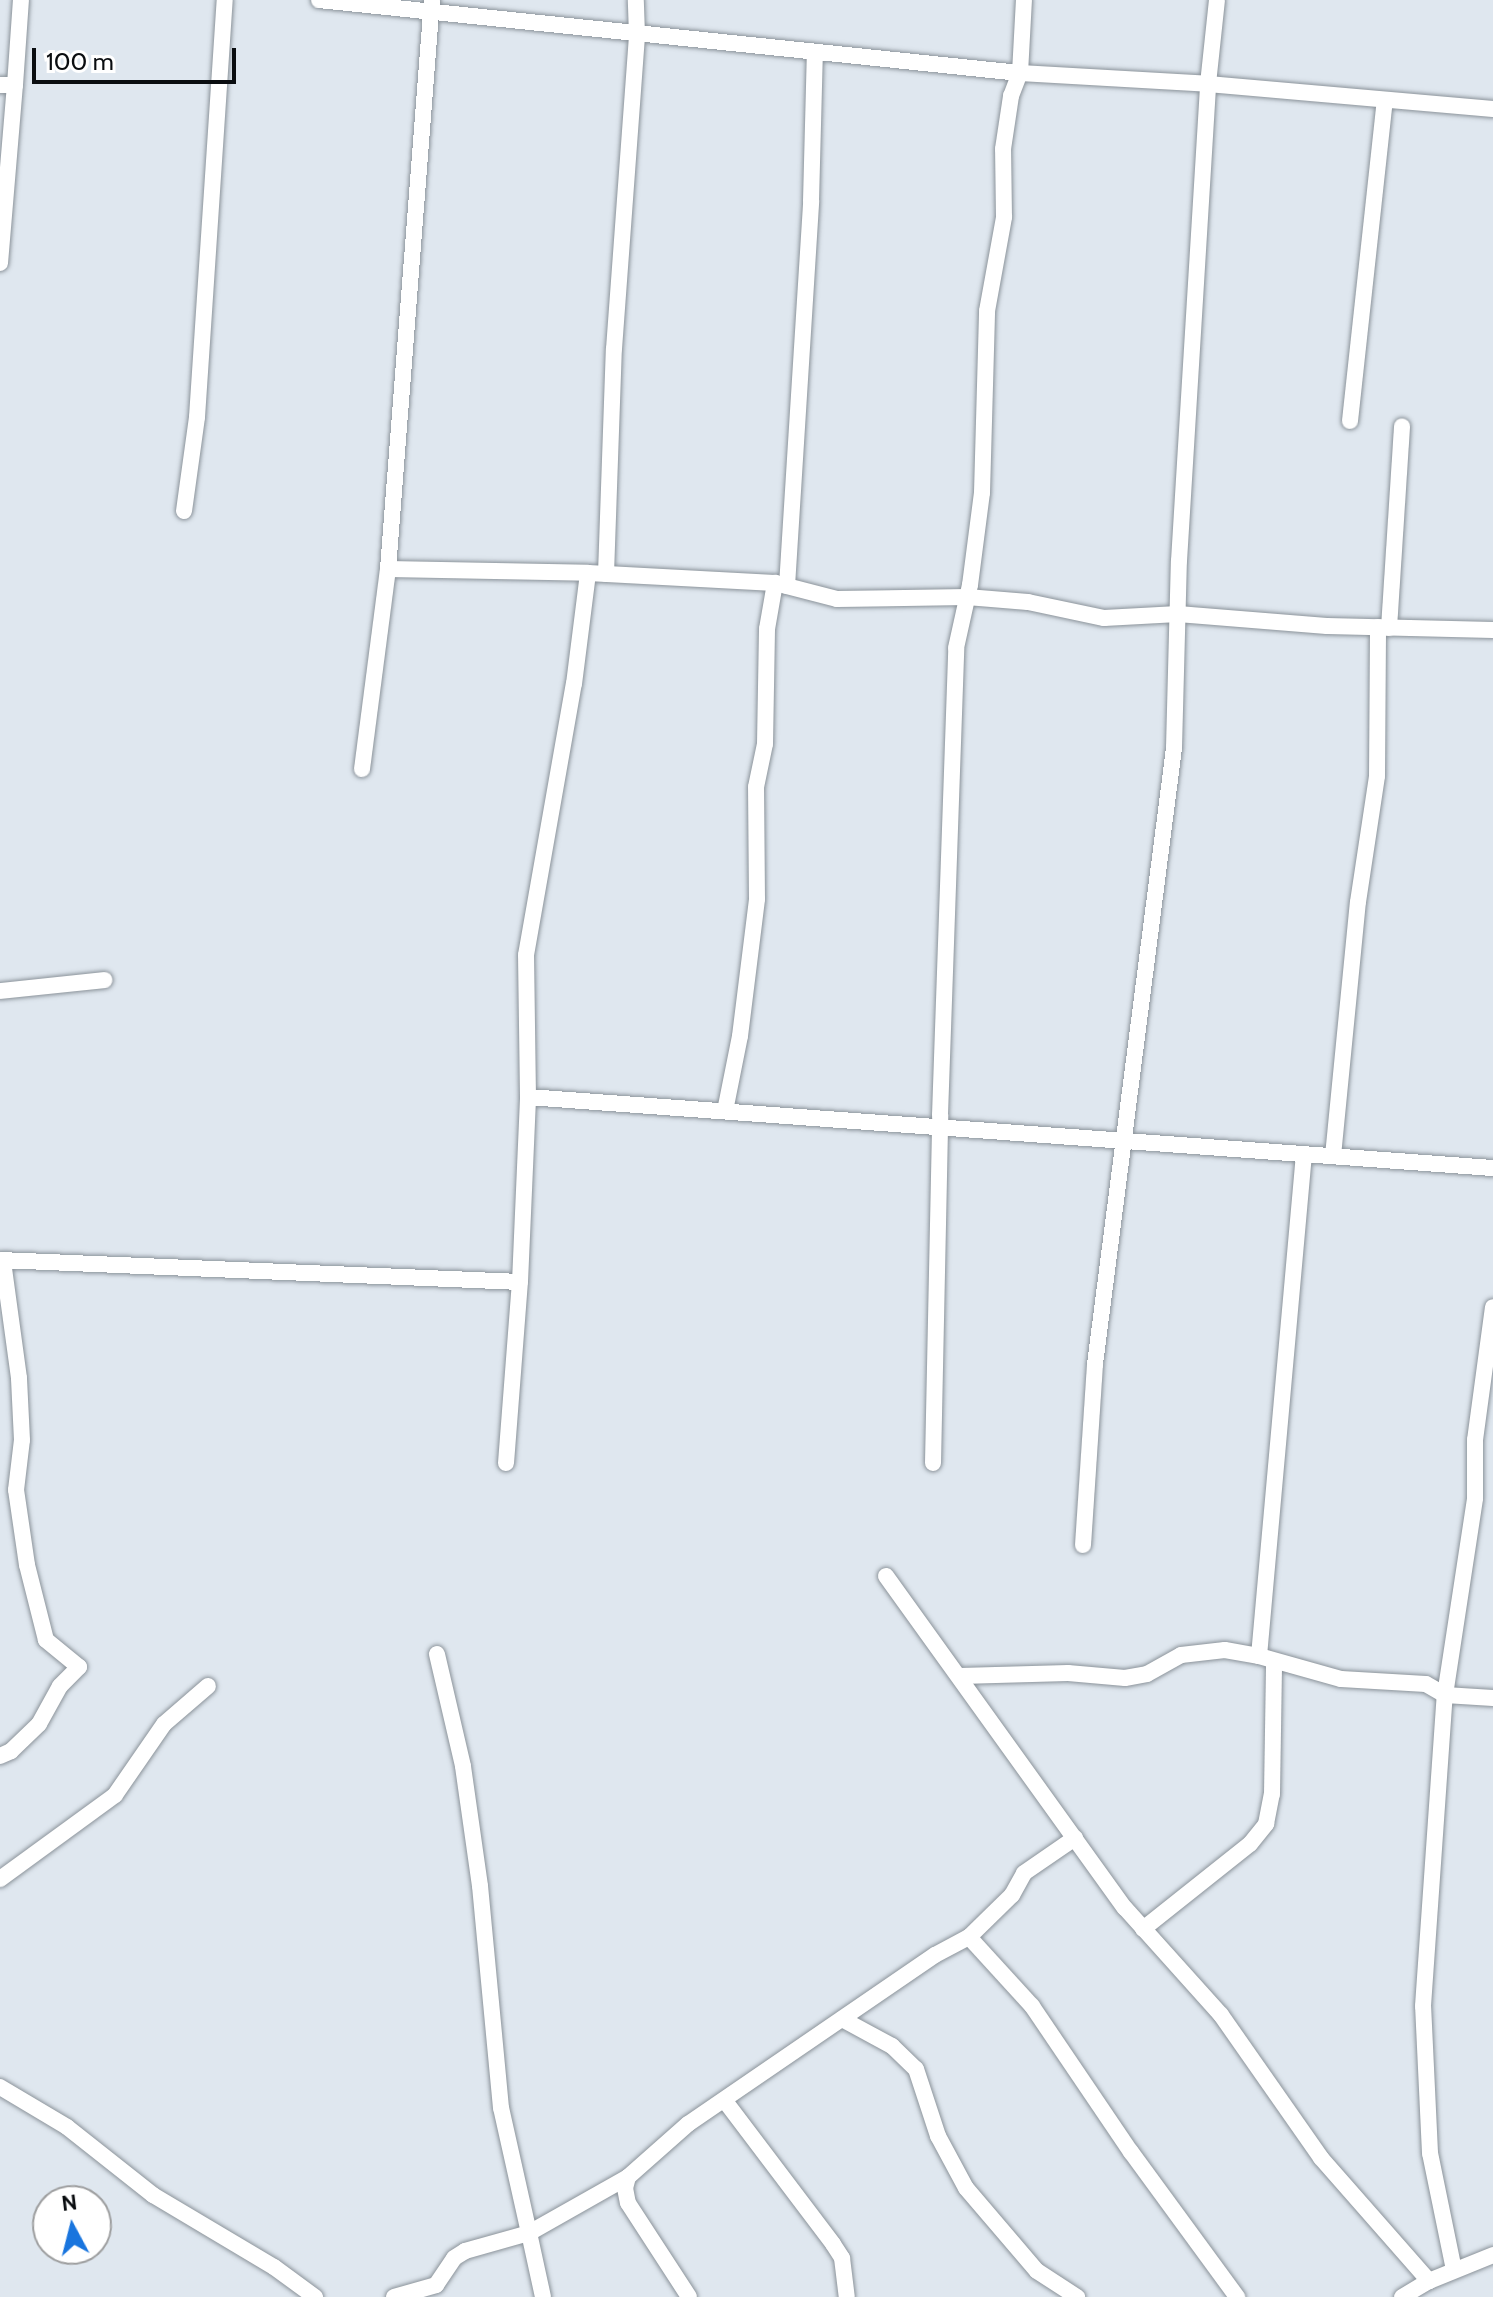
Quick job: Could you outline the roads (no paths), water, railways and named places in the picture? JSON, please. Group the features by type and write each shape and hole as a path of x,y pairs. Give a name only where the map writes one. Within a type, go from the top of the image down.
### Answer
{"street":[{"path":"0,263 7,85 21,0"},
{"path":"184,511 197,407 225,0"},
{"path":"319,0 432,7 637,35 1020,73 1208,84 1493,109"},
{"path":"606,574 614,349 637,35 636,0"},
{"path":"933,1463 940,1127 956,648 967,597 982,493 987,311 1004,217 1003,149 1011,96 1020,73 1024,0"},
{"path":"1083,1545 1095,1364 1121,1141 1151,941 1172,763 1208,84 1217,0"},
{"path":"362,769 388,569 432,7"},
{"path":"725,1111 740,1036 757,899 756,787 765,744 767,629 781,585 811,201 815,53"},
{"path":"1350,421 1385,101"},
{"path":"1333,1156 1358,902 1377,776 1384,627 1402,426"},
{"path":"388,569 588,573 781,585 837,599 967,597 1028,602 1104,618 1178,614 1384,627 1493,630"},
{"path":"506,1463 520,1282 528,1097 526,955 574,684 588,573"},
{"path":"0,991 104,980"},
{"path":"528,1097 1493,1168"},
{"path":"1143,1929 1250,1844 1266,1824 1272,1794 1266,1659 1304,1154"},
{"path":"0,1756 11,1751 39,1724 60,1686 79,1667 51,1645 42,1630 8,1490 22,1440 19,1378 2,1261 520,1282"},
{"path":"1454,2270 1430,2153 1423,2021 1427,1914 1445,1695 1475,1498 1475,1440 1493,1307"},
{"path":"886,1576 1143,1929 1221,2015 1321,2158 1429,2281"},
{"path":"960,1676 1068,1673 1125,1678 1147,1674 1181,1655 1225,1650 1341,1679 1426,1684 1445,1695 1493,1698"},
{"path":"437,1654 463,1766 476,1856 501,2108 543,2297"},
{"path":"0,1879 115,1795 164,1724 208,1686"},
{"path":"394,2297 436,2285 454,2258 465,2251 529,2233 628,2177 688,2124 935,1955 969,1937 1012,1895 1024,1873 1075,1838"},
{"path":"969,1937 1032,2006 1131,2152 1237,2297"},
{"path":"842,2019 885,2041 916,2069 938,2136 966,2188 1037,2271 1077,2297"},
{"path":"0,2087 67,2127 153,2195 274,2267 315,2297"},
{"path":"725,2101 842,2258 847,2297"},
{"path":"628,2177 625,2188 628,2203 689,2297"},
{"path":"1402,2297 1429,2281 1493,2255"}]}
